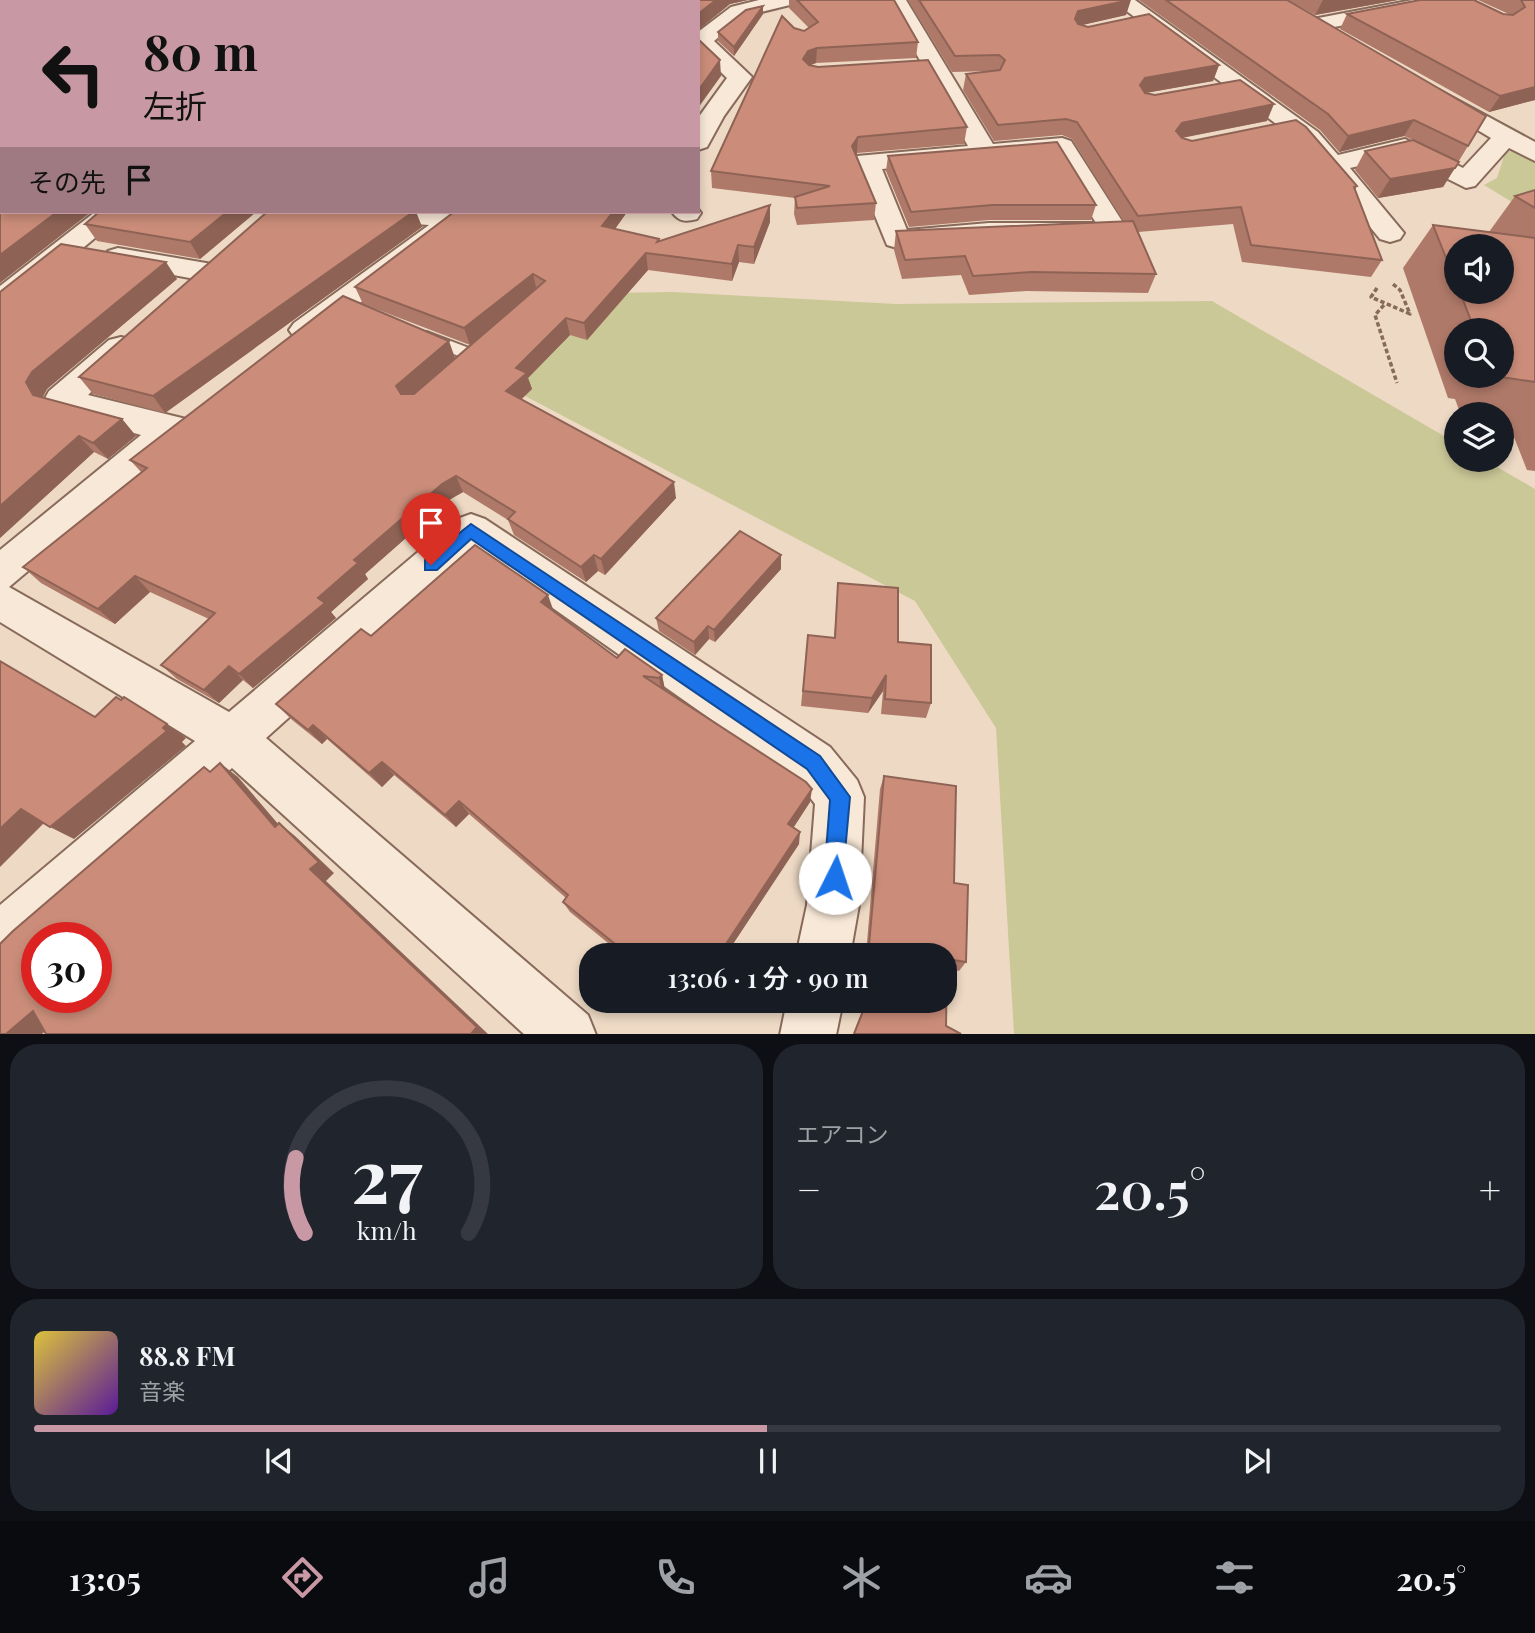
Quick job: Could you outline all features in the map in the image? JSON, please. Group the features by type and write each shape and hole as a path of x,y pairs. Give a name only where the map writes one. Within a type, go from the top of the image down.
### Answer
{"street":[{"path":"895,0 946,76 984,151"},
{"path":"1122,0 1309,137 1390,233"},
{"path":"1313,25 1446,0"},
{"path":"700,134 705,113 740,77 700,41 738,11 782,8"},
{"path":"1291,13 1337,39"},
{"path":"1123,25 1149,20"},
{"path":"906,68 946,76"},
{"path":"1213,90 1239,85"},
{"path":"1422,87 1535,153"},
{"path":"1266,131 1293,126"},
{"path":"1331,165 1405,147 1466,180 1507,135"},
{"path":"1062,146 1115,232 989,232 897,239 866,162 984,151 1062,146"},
{"path":"0,301 110,214"},
{"path":"277,351 348,306 456,218 394,214"},
{"path":"68,248 216,264 175,300"},
{"path":"0,573 181,422 61,400 144,327"},
{"path":"0,940 471,530 813,763 840,797 833,905 826,943"},
{"path":"0,601 233,739 568,1034"},
{"path":"808,1034 812,1013"}],"lane":[{"path":"406,329 476,351 453,371"}],"path":[{"path":"1377,288 1371,297 1384,305 1410,314 1400,290 1393,284"},
{"path":"1384,305 1375,315 1398,383"}],"shaded area":[{"path":"1512,150 1535,161 1535,216 1484,185 1497,178 1505,153"},
{"path":"673,292 896,304 1212,301 1444,436 1444,472 1506,472 1535,489 1535,1034 1014,1034 996,728 915,601 508,387 607,293"}],"building":[{"path":"700,0 716,0 700,12"},
{"path":"797,0 894,0 918,42 817,48 808,51 803,59 809,65 818,67 928,60 967,127 858,137 852,146 876,203 797,208 795,197 830,186 711,171 782,16 794,28 804,31 818,22"},
{"path":"919,0 1130,0 1078,11 1075,19 1078,24 1088,27 1149,14 1219,65 1145,78 1140,85 1145,93 1155,95 1240,80 1274,104 1182,123 1176,131 1182,138 1192,141 1296,120 1306,127 1357,186 1354,187 1382,260 1251,245 1241,207 1138,216 1077,122 1066,119 998,125 966,74 1000,70 1005,60 999,55 955,56"},
{"path":"1166,0 1287,0 1486,116 1468,146 1414,120 1348,136 1328,114"},
{"path":"1420,0 1474,0 1503,14 1513,15 1525,7 1521,0 1535,0 1535,87 1500,96 1347,14"},
{"path":"763,6 734,47 718,32 746,10"},
{"path":"700,41 720,60 700,88"},
{"path":"1413,140 1459,162 1455,168 1390,179 1365,151"},
{"path":"1057,142 1096,205 992,205 911,212 888,156"},
{"path":"1535,190 1535,208 1515,196"},
{"path":"770,205 754,247 738,245 732,264 646,253 584,323 566,318 516,368 527,373 506,391 674,482 601,559 594,555 581,567 508,519 515,512 456,476 442,484 354,560 358,563 318,598 325,603 239,674 229,666 204,690 161,665 215,613 135,576 98,609 23,567 147,468 130,460 343,296 449,341 396,386 401,394 414,394 545,281 533,274 464,328 355,287 451,214 611,214 602,226 659,239 657,242"},
{"path":"0,214 54,214 0,255"},
{"path":"97,214 225,214 190,242 85,224"},
{"path":"265,214 410,214 153,396 79,377"},
{"path":"1133,221 1156,274 1032,272 973,276 965,256 905,260 896,231"},
{"path":"1433,225 1504,234 1444,234 1444,253"},
{"path":"1514,235 1535,238 1535,382 1514,379 1514,318 1470,318 1465,304 1514,304"},
{"path":"61,244 166,262 32,372 26,382 33,395 122,419 93,443 79,436 0,506 0,292"},
{"path":"740,531 781,555 714,630 708,626 694,642 656,618"},
{"path":"475,545 548,595 541,602 617,658 625,649 662,675 659,678 643,676 806,782 812,789 788,824 800,832 727,943 614,943 563,902 568,895 459,801 445,815 382,762 369,773 313,725 308,730 276,704 361,629 371,636"},
{"path":"838,583 898,588 898,642 931,645 931,703 885,699 886,675 872,698 803,691 808,635 835,638"},
{"path":"0,661 95,717 116,697 121,700 124,697 167,724 163,728 167,731 50,827 21,809 0,829"},
{"path":"220,763 275,827 279,823 319,862 310,869 477,1027 471,1034 46,1034 34,1013 112,1013 112,922 23,922 204,767 210,772"},
{"path":"884,776 956,786 954,883 968,885 966,962 957,961 957,943 869,943"},
{"path":"21,924 21,1013 31,1013 6,1034 0,1034 0,944"},
{"path":"862,1013 946,1013 946,1026 961,1034 854,1034"}],"route":[{"path":"431,565 471,530 813,763 840,797 835,878"}]}
